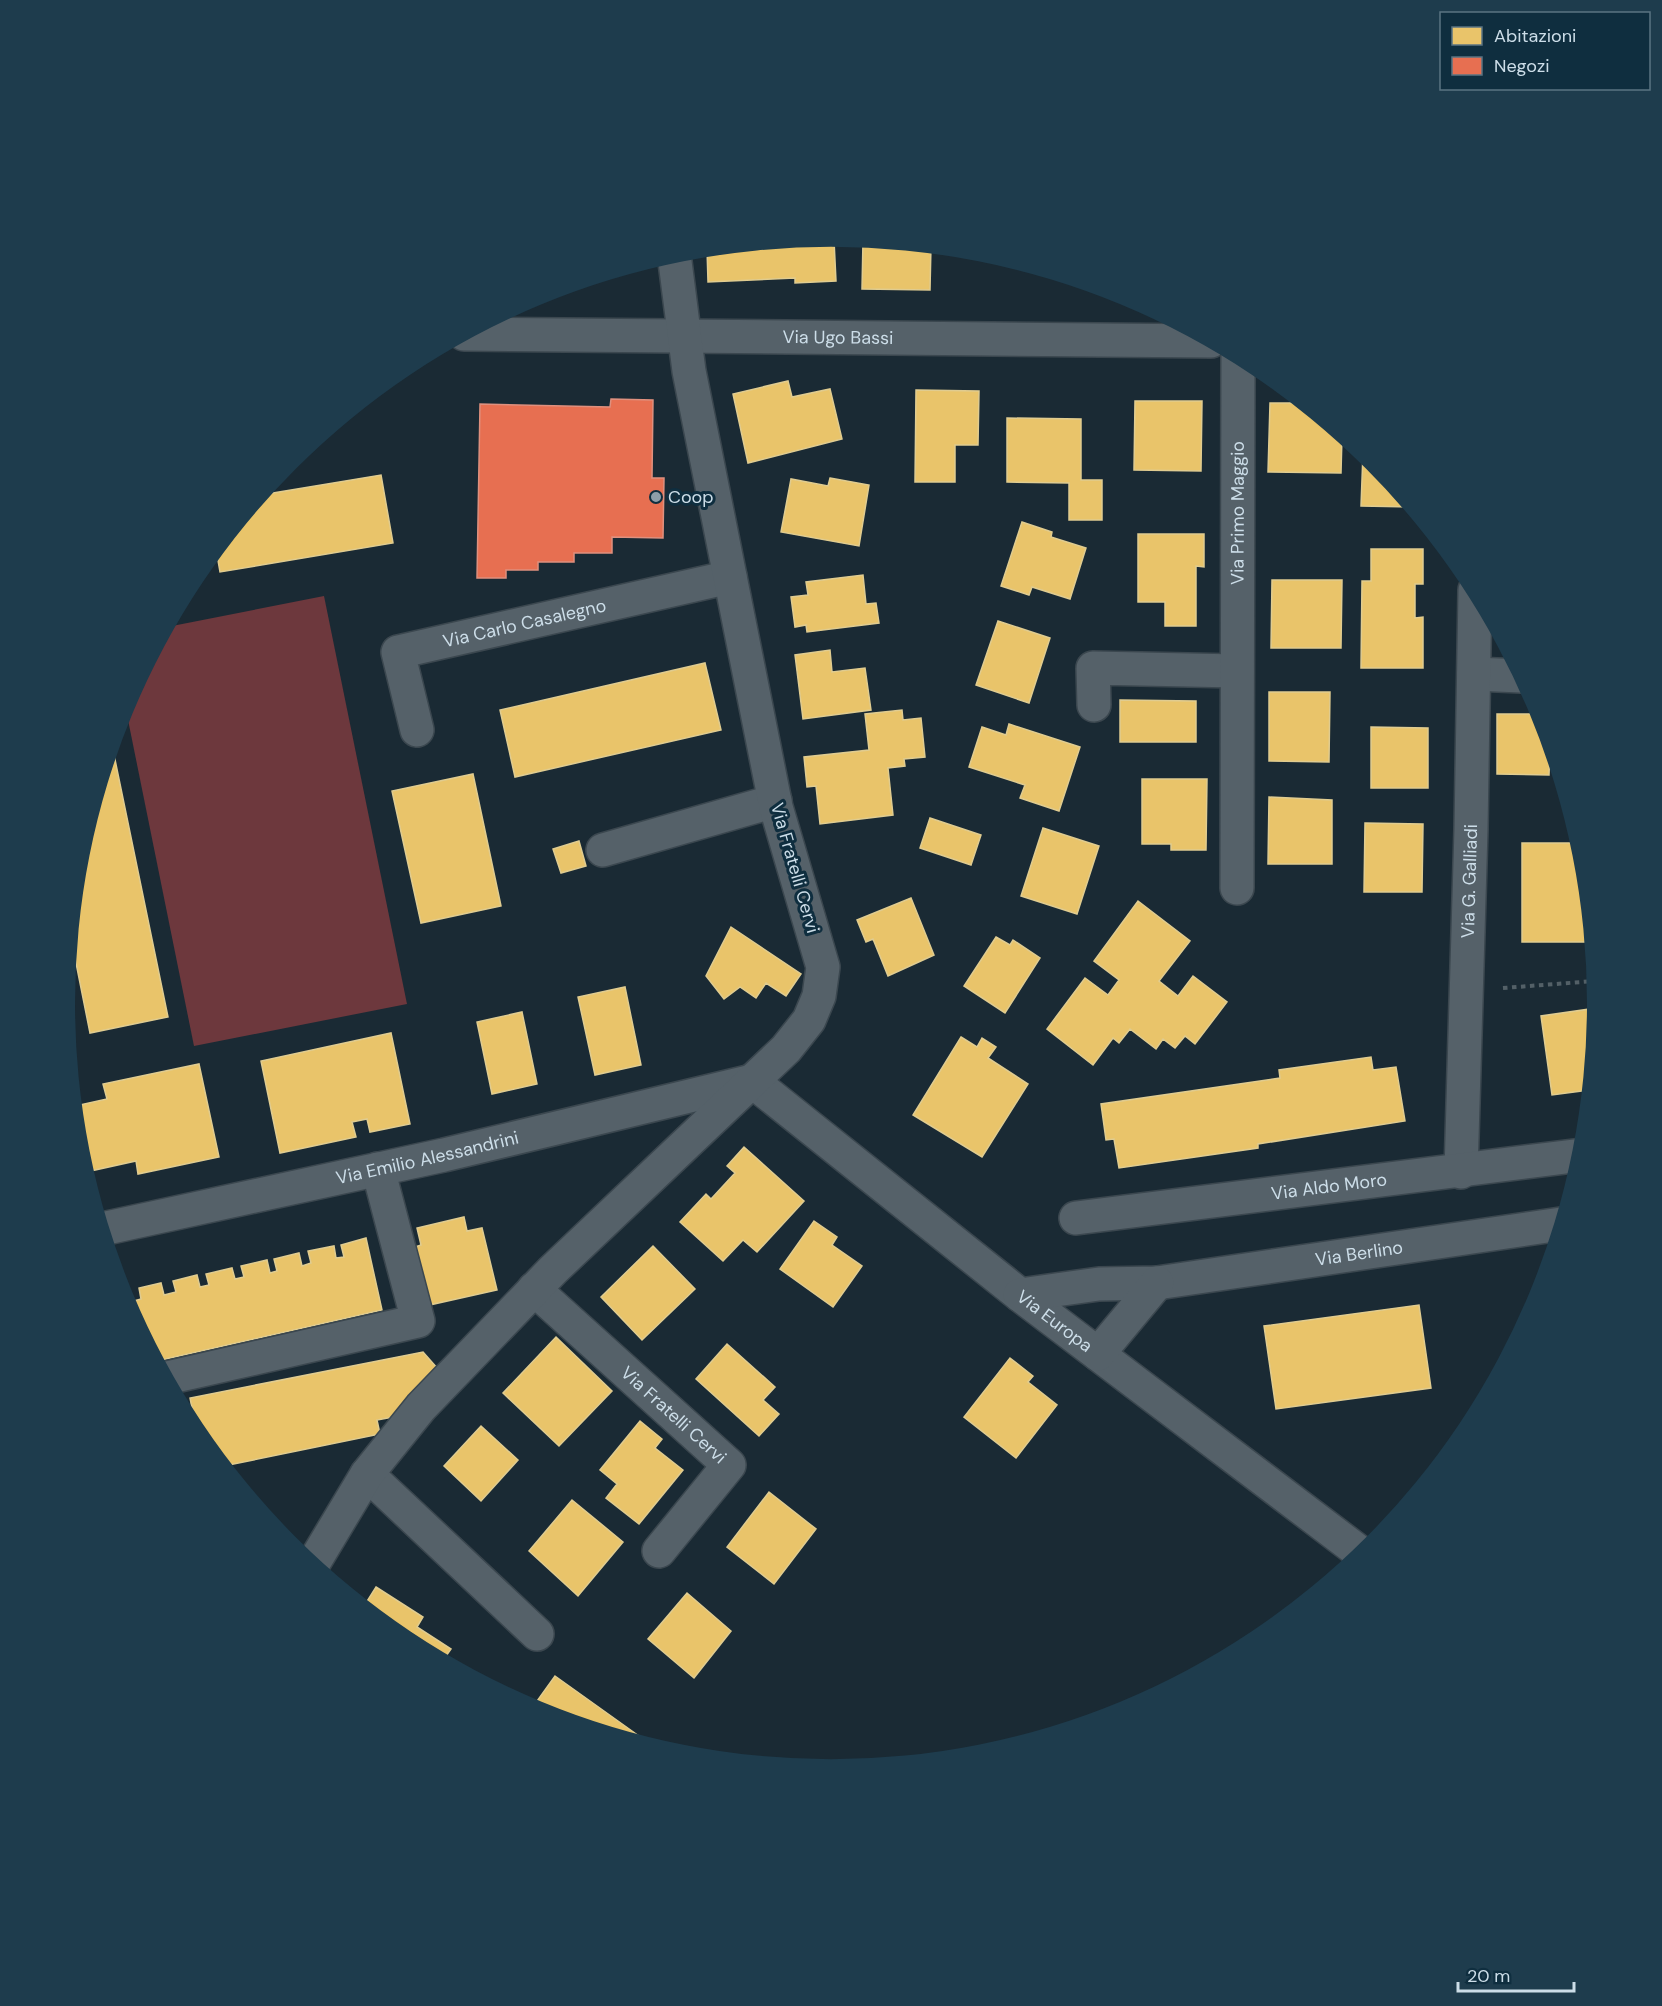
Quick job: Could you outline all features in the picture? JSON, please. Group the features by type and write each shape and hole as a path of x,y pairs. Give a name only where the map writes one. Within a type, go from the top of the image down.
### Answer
{"street":[{"name":"Via Fratelli Cervi","path":"317,1557 367,1474 421,1407 534,1289 786,1049 809,1020 819,996 823,967 775,801 683,336 675,264"},
{"name":"Via Ugo Bassi","path":"480,334 1195,341"},
{"name":"Via Primo Maggio","path":"1237,888 1238,366"},
{"name":"Via Carlo Casalegno","path":"417,730 398,652 730,577"},
{"name":"Via G. Galliadi","path":"1461,1172 1475,607"},
{"path":"1094,705 1093,668 1237,671"},
{"path":"1474,674 1512,676"},
{"path":"603,850 775,801"},
{"name":"Via Emilio Alessandrini","path":"109,1227 378,1169 752,1081"},
{"name":"Via Europa","path":"752,1081 1020,1295 1354,1548"},
{"name":"Via Aldo Moro","path":"1076,1218 1571,1157"},
{"path":"174,1376 418,1321 378,1169"},
{"name":"Via Berlino","path":"1020,1295 1099,1284 1157,1283 1553,1225"},
{"path":"1098,1354 1157,1283"},
{"name":"Via Fratelli Cervi","path":"534,1289 729,1465 658,1551"},
{"path":"367,1474 537,1634"}],"path":[{"path":"1466,991 1586,982"}],"shaded area":[{"path":"324,596 407,1004 194,1046 129,724 153,669 176,625"}],"building: Abitazioni":[{"path":"834,247 836,281 795,283 795,278 708,282 707,258 732,253"},
{"path":"863,248 931,253 930,290 862,289"},
{"path":"788,381 792,397 830,389 842,439 748,463 733,394"},
{"path":"916,390 979,391 978,445 955,445 955,482 915,482"},
{"path":"1135,401 1202,401 1201,471 1134,470"},
{"path":"1270,403 1291,403 1342,446 1341,473 1268,472"},
{"path":"1007,418 1081,419 1081,480 1102,480 1102,520 1069,520 1069,483 1007,482"},
{"path":"1363,465 1401,507 1361,506"},
{"path":"381,475 393,543 220,572 218,561 274,493"},
{"path":"830,478 869,485 859,546 781,532 791,479 828,486"},
{"path":"1022,522 1052,532 1051,537 1086,548 1070,599 1032,587 1029,595 1001,586"},
{"path":"1138,534 1204,534 1204,567 1196,566 1196,626 1165,626 1165,602 1138,602"},
{"path":"1371,549 1423,549 1423,584 1415,584 1415,618 1423,617 1423,668 1361,668 1362,581 1371,581"},
{"path":"863,575 866,604 876,603 879,623 807,632 806,625 795,627 791,597 808,595 806,582"},
{"path":"1272,580 1342,580 1341,648 1271,648"},
{"path":"998,621 1050,638 1029,703 976,685"},
{"path":"830,650 832,672 865,668 871,710 803,719 795,655"},
{"path":"705,663 721,730 515,777 500,710"},
{"path":"1269,692 1330,692 1329,762 1269,761"},
{"path":"1120,700 1196,701 1196,742 1120,742"},
{"path":"902,710 903,720 921,718 925,757 904,759 905,766 888,768 893,815 820,824 816,786 807,787 804,757 869,750 865,714"},
{"path":"1497,714 1529,714 1547,760 1549,775 1497,774"},
{"path":"1009,724 1080,747 1059,811 1020,798 1025,785 969,767 982,727 1006,735"},
{"path":"1371,727 1428,728 1428,788 1371,788"},
{"path":"115,760 168,1017 90,1033 77,966 81,904 101,807"},
{"path":"473,774 501,906 421,923 392,791"},
{"path":"1142,779 1207,779 1206,850 1171,850 1171,844 1142,844"},
{"path":"1269,797 1332,800 1332,864 1268,864"},
{"path":"930,818 981,835 971,865 920,848"},
{"path":"1365,823 1423,824 1422,892 1364,892"},
{"path":"1043,828 1099,846 1077,914 1021,896"},
{"path":"579,841 586,866 561,873 553,849"},
{"path":"1522,843 1569,843 1581,904 1584,942 1522,942"},
{"path":"911,898 934,955 888,976 873,939 866,942 857,920"},
{"path":"1138,901 1190,941 1159,981 1178,996 1193,976 1227,1002 1195,1044 1185,1036 1175,1048 1163,1039 1156,1049 1130,1029 1119,1043 1113,1038 1093,1065 1047,1029 1085,978 1108,995 1119,980 1094,961"},
{"path":"731,927 801,974 786,996 766,983 756,998 740,987 724,999 706,976"},
{"path":"996,937 1010,945 1013,940 1040,958 1005,1013 964,986"},
{"path":"625,987 641,1065 595,1075 578,997"},
{"path":"1587,1009 1582,1091 1552,1095 1541,1016"},
{"path":"522,1012 537,1084 492,1094 477,1022"},
{"path":"391,1033 410,1124 370,1132 367,1119 352,1122 356,1137 280,1153 261,1061"},
{"path":"961,1037 977,1047 982,1038 996,1047 988,1058 1028,1084 982,1157 913,1115"},
{"path":"1371,1057 1373,1070 1396,1067 1405,1121 1258,1144 1258,1148 1119,1168 1114,1139 1106,1140 1101,1104 1280,1078 1279,1070"},
{"path":"199,1064 219,1157 138,1174 136,1161 95,1170 81,1105 107,1099 103,1084"},
{"path":"744,1147 804,1201 757,1252 743,1240 723,1261 680,1222 706,1194 711,1199 735,1173 727,1166"},
{"path":"464,1217 467,1231 482,1228 497,1290 425,1306 412,1248 421,1245 417,1228"},
{"path":"814,1221 837,1237 832,1245 862,1266 833,1307 780,1269"},
{"path":"366,1238 382,1310 165,1359 137,1300 141,1299 139,1288 161,1283 164,1295 176,1292 173,1281 197,1275 200,1287 209,1285 206,1274 232,1268 235,1279 244,1277 241,1266 267,1260 270,1273 277,1271 274,1259 299,1253 302,1266 311,1263 308,1251 334,1246 336,1258 344,1257 341,1245"},
{"path":"653,1246 695,1289 642,1340 601,1297"},
{"path":"1419,1305 1431,1388 1276,1409 1264,1326"},
{"path":"556,1337 612,1391 559,1446 503,1393"},
{"path":"727,1344 775,1387 763,1400 779,1414 759,1436 696,1379"},
{"path":"423,1352 438,1369 393,1417 377,1420 380,1434 232,1464 202,1423 192,1406 190,1398"},
{"path":"1010,1358 1033,1376 1028,1382 1057,1405 1016,1458 964,1417"},
{"path":"640,1421 662,1439 655,1448 683,1470 639,1524 606,1498 617,1484 600,1470"},
{"path":"481,1426 518,1460 481,1501 444,1466"},
{"path":"769,1492 816,1529 774,1584 727,1547"},
{"path":"572,1500 623,1542 578,1596 529,1551"},
{"path":"376,1587 423,1617 417,1627 451,1649 447,1654 411,1632 368,1600"},
{"path":"687,1593 731,1631 694,1678 648,1639"},
{"path":"555,1676 635,1733 588,1719 538,1699"}],"building: Negozi":[{"path":"611,399 653,400 652,478 664,478 663,538 612,537 612,553 574,553 574,562 538,562 538,570 506,570 506,578 477,578 480,404 610,407"}],"place":[{"name":"Coop","path":"656,497"}]}
